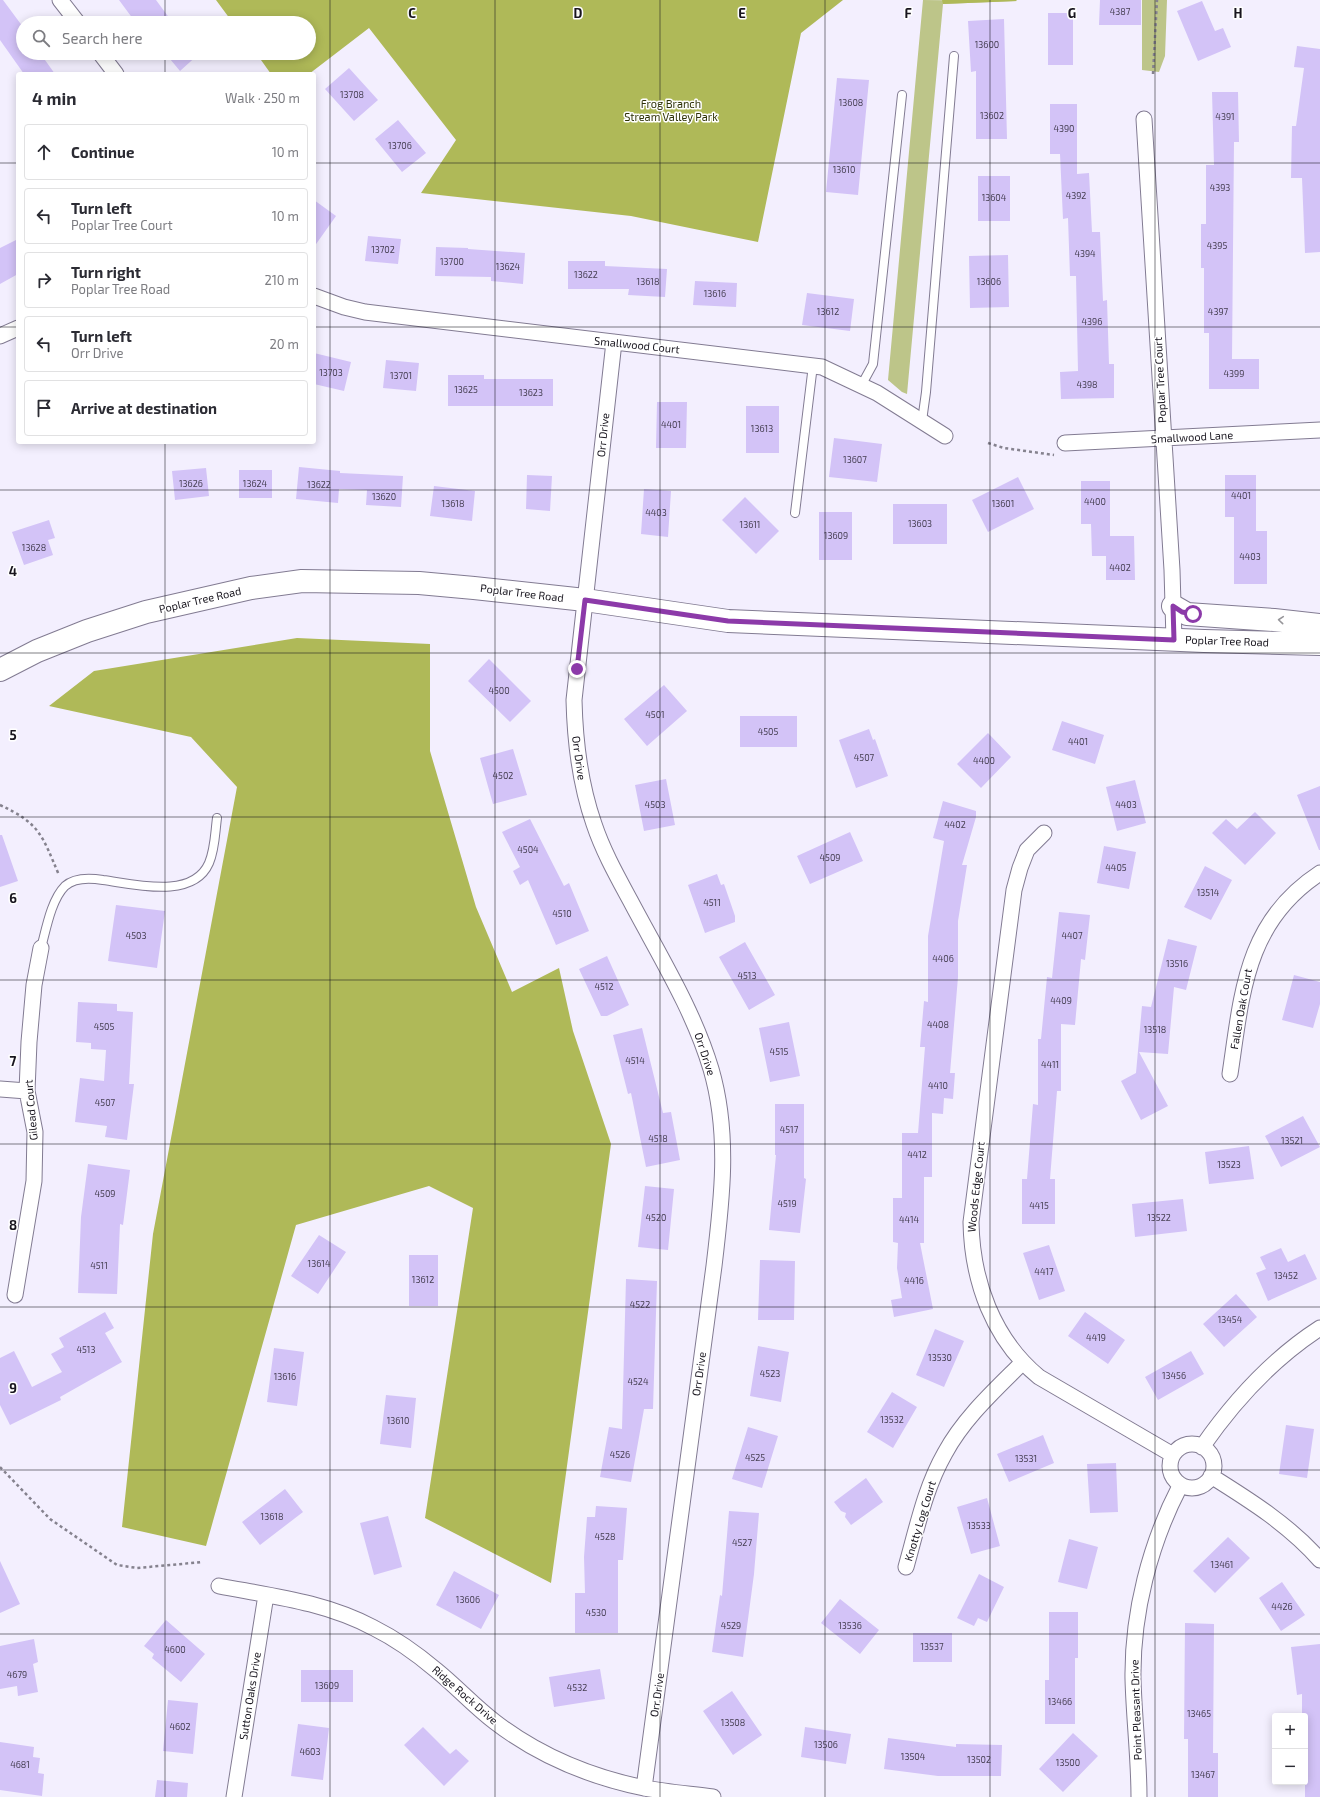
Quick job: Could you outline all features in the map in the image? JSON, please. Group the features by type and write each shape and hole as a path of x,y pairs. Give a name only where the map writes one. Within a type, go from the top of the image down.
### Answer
{"main road":[{"name":"Poplar Tree Road","path":"0,670 37,651 86,631 146,612 251,588 302,581 418,583 474,588 585,600 728,621 1174,640 1320,644"},
{"path":"1173,606 1187,614 1274,620 1320,626"}],"street":[{"path":"60,0 73,16"},
{"path":"105,60 114,72"},
{"name":"Poplar Tree Court","path":"1144,119 1174,640"},
{"name":"Smallwood Court","path":"316,297 344,307 365,312 813,365 822,367 861,386 946,436"},
{"path":"0,336 16,329"},
{"name":"Orr Drive","path":"614,342 574,700 577,754 584,790 594,825 608,859 686,1005 702,1041 718,1099 724,1155 723,1191 714,1266 644,1788"},
{"name":"Smallwood Lane","path":"1061,449 1163,439 1320,430"},
{"name":"Woods Edge Court","path":"1044,833 1027,850 1014,890 971,1222 973,1257 982,1292 994,1321 1022,1363 1039,1377 1173,1455"},
{"name":"Fallen Oak Court","path":"1230,1074 1243,987 1250,962 1266,929 1284,905 1298,890 1320,874"},
{"name":"Gilead Court","path":"15,1295 34,1181 35,1132 27,1091 29,1042 34,985 41,948"},
{"path":"0,1089 27,1091"},
{"path":"1202,1447 1253,1382 1320,1328"},
{"name":"Knotty Log Court","path":"906,1566 928,1491 945,1453 974,1411 1022,1363"},
{"path":"1189,1444 1202,1447 1212,1456 1214,1470 1211,1476 1207,1482 1194,1488 1180,1486 1172,1475 1170,1468 1173,1455 1177,1450 1189,1444"},
{"path":"1211,1476 1263,1509 1291,1530 1320,1560"},
{"name":"Point Pleasant Drive","path":"1139,1797 1133,1679 1138,1619 1145,1580 1156,1542 1180,1486"},
{"name":"Ridge Rock Drive","path":"219,1586 316,1604 373,1627 399,1642 436,1670 473,1704 517,1738 570,1765 611,1780 644,1788 713,1797"},
{"name":"Sutton Oaks Drive","path":"234,1797 266,1595"}],"lane":[{"path":"922,421 926,392 954,56"},
{"path":"861,386 872,364 902,95"},
{"path":"795,513 813,365"},
{"path":"41,948 53,906 66,886 78,879 93,878 164,888 186,884 202,875 209,863 214,848 217,818"}],"path":[{"path":"1153,74 1157,0"},
{"path":"988,443 1004,448 1061,449"},
{"path":"0,805 27,819 41,835 59,875 66,886"},
{"path":"0,1467 50,1519 117,1565 136,1568 203,1562"}],"green space":[{"name":"Frog Branch Stream Valley Park","path":"216,0 843,0 801,33 758,242 631,216 421,193 456,140 369,28 312,72 270,72 261,60 316,60 316,16 228,16"},
{"path":"923,0 1017,1 943,4 907,394 902,392 888,380"},
{"path":"942,0 1016,0 1017,1 943,4"},
{"path":"1142,0 1167,0 1165,56 1159,72 1142,70"},
{"path":"297,638 430,644 430,751 476,907 512,992 559,968 573,1031 611,1144 551,1583 425,1518 473,1208 429,1186 296,1225 206,1546 122,1527 153,1234 237,787 191,737 49,706 94,671"}],"building":[{"path":"0,0 3,0 16,18 16,60 45,60 54,72 23,72 0,40"},
{"path":"119,0 156,0 168,16 131,16"},
{"path":"1100,0 1141,0 1141,25 1099,25"},
{"path":"1202,1 1215,31 1223,28 1231,47 1198,61 1177,11"},
{"path":"1048,13 1073,13 1073,65 1048,65"},
{"path":"1004,19 1007,139 976,139 976,71 971,72 968,21"},
{"path":"1297,46 1320,49 1320,252 1305,253 1302,178 1291,178 1292,126 1296,126 1304,68 1294,67"},
{"path":"171,60 192,60 180,71"},
{"path":"349,68 378,100 354,121 325,89"},
{"path":"837,78 869,80 858,195 826,192"},
{"path":"1212,92 1238,92 1239,142 1234,142 1232,359 1259,359 1259,389 1209,389 1209,333 1204,333 1204,268 1201,268 1201,224 1206,224 1206,165 1214,165"},
{"path":"1050,104 1077,104 1077,174 1089,173 1092,232 1100,232 1103,301 1107,300 1109,364 1114,364 1114,398 1061,399 1060,372 1078,371 1076,276 1070,276 1068,218 1063,219 1060,154 1050,154"},
{"path":"398,120 426,153 402,172 375,139"},
{"path":"978,176 1010,176 1010,221 978,221"},
{"path":"316,201 336,216 316,244"},
{"path":"368,236 401,239 398,264 365,261"},
{"path":"16,240 16,275 0,284 0,248"},
{"path":"436,247 525,253 523,284 491,281 491,277 435,276"},
{"path":"1008,255 1009,307 970,308 969,256"},
{"path":"568,261 605,261 605,266 667,269 665,297 628,295 629,289 568,289"},
{"path":"695,281 737,283 736,307 693,305"},
{"path":"807,293 854,299 850,331 802,325"},
{"path":"316,353 351,362 344,391 316,384"},
{"path":"386,360 419,363 416,391 383,388"},
{"path":"448,375 484,375 484,379 553,379 553,406 448,406"},
{"path":"657,402 687,402 686,448 656,448"},
{"path":"746,406 779,406 779,453 746,453"},
{"path":"834,438 882,444 877,482 829,477"},
{"path":"299,467 340,471 340,473 403,476 401,507 366,505 367,490 339,489 338,503 296,499"},
{"path":"206,468 209,496 175,500 172,471"},
{"path":"239,470 272,470 272,498 239,498"},
{"path":"527,475 552,476 550,511 526,509"},
{"path":"1225,475 1256,475 1256,531 1267,531 1267,584 1234,584 1234,517 1225,517"},
{"path":"1018,477 1034,509 988,532 972,500"},
{"path":"1081,481 1110,481 1110,536 1134,536 1135,580 1106,580 1106,556 1092,556 1091,524 1081,524"},
{"path":"434,486 475,491 472,521 430,516"},
{"path":"644,489 671,491 668,537 641,534"},
{"path":"745,497 779,531 756,554 722,520"},
{"path":"893,504 947,504 947,544 893,544"},
{"path":"819,512 852,512 852,560 819,560"},
{"path":"49,520 55,538 48,540 53,555 24,565 12,532"},
{"path":"489,659 531,701 510,722 468,681"},
{"path":"664,685 687,711 647,746 624,719"},
{"path":"740,716 797,716 797,747 740,747"},
{"path":"1062,721 1104,735 1095,764 1052,750"},
{"path":"869,729 873,740 875,739 888,776 856,788 839,740"},
{"path":"988,733 1011,757 981,788 957,764"},
{"path":"513,749 527,795 493,804 480,758"},
{"path":"666,779 675,825 644,831 635,785"},
{"path":"1135,780 1146,823 1117,831 1106,787"},
{"path":"1320,786 1320,850 1319,850 1297,795"},
{"path":"943,801 976,811 976,817 962,865 967,865 958,921 958,977 950,1073 955,1073 953,1099 944,1098 943,1114 932,1113 932,1177 924,1177 924,1243 920,1243 933,1309 894,1317 891,1300 902,1298 897,1268 898,1243 893,1242 893,1198 902,1198 902,1133 918,1133 925,1047 920,1047 924,1001 928,1002 928,936 944,841 933,838"},
{"path":"1255,812 1276,833 1245,865 1212,833 1226,819 1237,829"},
{"path":"530,819 564,886 569,883 589,931 556,945 528,880 520,885 513,871 520,867 502,832"},
{"path":"850,832 863,861 810,884 797,856"},
{"path":"0,835 2,835 18,881 0,887"},
{"path":"1104,846 1136,852 1129,889 1097,883"},
{"path":"1205,866 1232,880 1211,920 1184,907"},
{"path":"717,874 721,885 724,884 735,916 735,922 705,933 688,885"},
{"path":"116,905 165,911 157,968 108,961"},
{"path":"1059,912 1090,915 1085,960 1081,959 1075,1025 1061,1024 1061,1091 1057,1091 1050,1179 1055,1179 1055,1224 1022,1224 1022,1179 1027,1179 1033,1104 1038,1105 1038,1039 1041,1039 1047,977 1052,978"},
{"path":"1168,939 1197,946 1186,990 1174,987 1168,1054 1139,1052 1168,1106 1141,1120 1121,1081 1136,1073 1142,1006 1151,1007"},
{"path":"745,942 775,995 749,1010 719,957"},
{"path":"607,956 629,1005 607,1016 601,1016 579,969"},
{"path":"1294,975 1320,982 1320,1004 1313,1028 1282,1020"},
{"path":"78,1002 117,1004 117,1011 133,1012 129,1084 134,1084 127,1140 105,1137 107,1126 75,1122 80,1078 104,1081 106,1050 91,1049 91,1043 76,1042"},
{"path":"789,1022 800,1076 770,1082 759,1028"},
{"path":"642,1028 663,1113 671,1112 680,1160 646,1167 631,1093 628,1094 613,1035"},
{"path":"775,1104 804,1104 804,1178 806,1179 800,1233 769,1230 776,1155"},
{"path":"1303,1116 1320,1147 1281,1167 1265,1136"},
{"path":"1249,1146 1254,1179 1209,1184 1205,1152"},
{"path":"88,1164 130,1170 123,1225 120,1224 117,1294 78,1293 81,1217"},
{"path":"645,1186 674,1189 668,1250 638,1247"},
{"path":"1183,1199 1187,1231 1135,1237 1132,1204"},
{"path":"319,1235 346,1252 318,1294 291,1276"},
{"path":"1049,1245 1065,1291 1039,1300 1023,1253"},
{"path":"1281,1248 1288,1262 1305,1254 1317,1279 1268,1301 1256,1273 1266,1269 1260,1257"},
{"path":"409,1255 438,1255 438,1306 409,1306"},
{"path":"760,1260 795,1261 794,1320 758,1320"},
{"path":"626,1279 657,1281 653,1409 644,1409 631,1482 600,1477 609,1427 622,1429"},
{"path":"1236,1294 1257,1317 1224,1347 1203,1324"},
{"path":"105,1312 114,1328 105,1333 122,1362 60,1397 61,1400 10,1425 0,1405 0,1358 14,1351 32,1387 62,1372 51,1354 64,1347 59,1338"},
{"path":"1085,1312 1125,1340 1108,1364 1068,1336"},
{"path":"935,1329 964,1341 944,1387 916,1375"},
{"path":"758,1346 789,1352 781,1402 750,1396"},
{"path":"274,1348 304,1352 297,1406 267,1402"},
{"path":"1191,1351 1204,1374 1158,1400 1145,1377"},
{"path":"892,1392 917,1407 893,1448 867,1432"},
{"path":"386,1395 416,1398 411,1448 380,1444"},
{"path":"1286,1425 1314,1429 1307,1478 1279,1474"},
{"path":"748,1427 778,1436 762,1488 732,1479"},
{"path":"1043,1435 1054,1463 1009,1482 997,1454"},
{"path":"1116,1463 1118,1512 1090,1513 1087,1464"},
{"path":"866,1478 883,1502 851,1525 845,1517 846,1513 841,1511 834,1502"},
{"path":"285,1489 303,1512 260,1545 242,1522"},
{"path":"987,1498 1000,1546 971,1554 957,1507"},
{"path":"596,1506 627,1508 623,1560 618,1560 618,1633 575,1633 575,1593 585,1593 584,1557 587,1517 595,1517"},
{"path":"729,1511 759,1513 754,1574 743,1657 712,1652 720,1595 722,1596"},
{"path":"388,1516 402,1567 374,1575 360,1523"},
{"path":"1228,1537 1250,1558 1215,1593 1193,1571"},
{"path":"1069,1539 1098,1547 1087,1589 1058,1582"},
{"path":"0,1561 20,1604 0,1613"},
{"path":"454,1571 499,1595 481,1629 436,1605"},
{"path":"979,1574 1004,1587 987,1622 978,1618 974,1626 957,1618"},
{"path":"1282,1582 1305,1615 1281,1631 1259,1598"},
{"path":"840,1599 879,1630 860,1654 821,1623"},
{"path":"1049,1612 1078,1612 1078,1658 1075,1658 1075,1724 1045,1724 1045,1680 1049,1680"},
{"path":"166,1620 205,1654 181,1682 152,1658 154,1654 144,1646"},
{"path":"1185,1623 1214,1624 1213,1753 1218,1753 1218,1797 1188,1797 1188,1739 1184,1739"},
{"path":"913,1633 952,1633 952,1662 913,1662"},
{"path":"34,1639 38,1662 33,1664 38,1692 18,1696 17,1686 0,1689 0,1646"},
{"path":"1320,1644 1320,1797 1305,1797 1305,1785 1308,1785 1308,1713 1302,1713 1302,1694 1297,1695 1291,1647"},
{"path":"600,1669 605,1699 554,1707 549,1677"},
{"path":"301,1670 353,1670 353,1702 301,1702"},
{"path":"732,1691 762,1735 733,1755 703,1711"},
{"path":"168,1700 198,1703 193,1754 163,1751"},
{"path":"298,1724 329,1728 323,1780 291,1776"},
{"path":"423,1727 450,1754 456,1749 469,1761 444,1786 404,1745"},
{"path":"805,1727 851,1734 846,1764 801,1757"},
{"path":"1073,1733 1098,1756 1063,1792 1039,1769"},
{"path":"888,1738 956,1747 956,1744 1002,1745 1001,1776 938,1776 884,1769"},
{"path":"0,1742 34,1747 33,1757 40,1758 38,1773 44,1774 42,1796 0,1790"},
{"path":"157,1780 188,1783 187,1797 155,1797"}],"route":[{"path":"577,669 585,600 728,621 1174,640 1173,606 1187,614 1193,614"}]}
